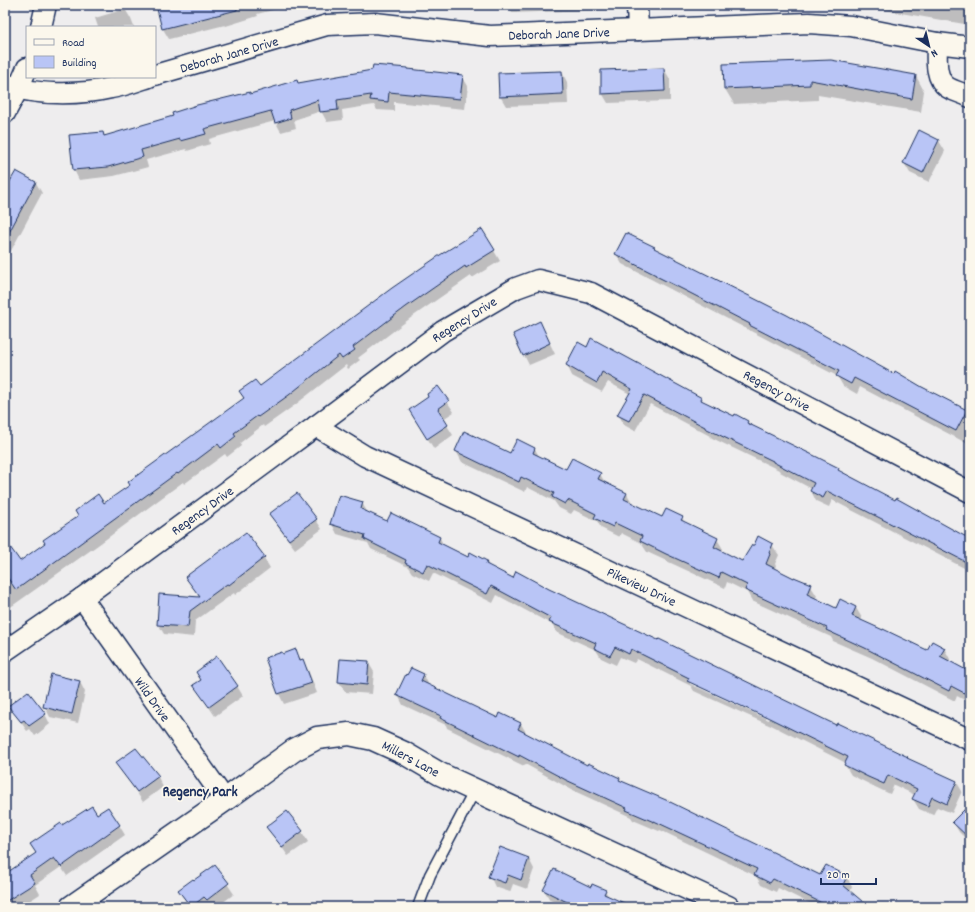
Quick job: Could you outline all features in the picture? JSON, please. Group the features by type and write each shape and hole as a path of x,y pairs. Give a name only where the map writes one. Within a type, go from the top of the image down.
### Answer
{"street":[{"path":"41,26 46,5"},
{"path":"637,5 638,30"},
{"name":"Deborah Jane Drive","path":"156,75 327,25 375,23 490,36 809,23 851,26 937,43 970,47"},
{"path":"937,43 937,68 939,77 946,86 970,97"},
{"path":"5,113 11,87 26,69"},
{"path":"11,87 68,93 111,88 146,78"},
{"name":"Regency Drive","path":"5,651 82,598 443,331 516,288 538,280 591,293 970,492"},
{"name":"Pikeview Drive","path":"316,426 365,456 970,740"},
{"name":"Wild Drive","path":"82,598 225,800"},
{"name":"Millers Lane","path":"71,907 294,750 317,738 348,734 373,738 404,752 440,774 728,907"}],"lane":[{"path":"418,907 430,875 475,790"}],"building":[{"path":"156,5 237,5 237,10 162,29"},
{"path":"831,60 916,75 912,99 810,80 810,85 724,89 723,64"},
{"path":"373,65 463,75 460,99 389,92 388,102 370,100 371,95 337,100 338,110 320,112 318,100 289,110 291,118 275,123 271,111 204,129 206,134 180,141 180,139 141,150 143,157 108,167 73,170 69,135 103,132 104,136 173,116 172,113 197,105 250,92 250,94 297,80 298,83 372,70"},
{"path":"664,68 665,91 601,94 601,70"},
{"path":"562,71 563,94 499,97 498,73"},
{"path":"919,130 939,140 923,173 903,163"},
{"path":"16,171 36,182 5,240 5,190"},
{"path":"482,229 495,250 466,268 465,266 406,307 353,347 355,350 342,359 339,355 289,395 234,433 236,436 221,448 218,444 16,590 5,574 5,540 20,561 45,543 43,540 78,516 75,511 98,494 104,503 130,485 128,482 244,398 239,391 255,380 260,386 392,288 440,255"},
{"path":"626,233 787,315 894,374 895,371 922,387 967,410 956,431 854,378 851,384 836,376 839,371 615,254"},
{"path":"540,321 550,343 523,356 513,334"},
{"path":"591,338 702,398 701,400 734,416 735,414 748,421 747,423 839,468 838,470 895,500 896,498 970,539 970,564 827,491 823,498 810,491 814,483 705,428 644,395 629,421 617,415 632,389 602,372 597,383 566,365 578,342 587,347"},
{"path":"438,386 449,401 438,409 448,425 427,439 409,410 428,397 427,394"},
{"path":"464,431 510,453 517,439 535,448 533,453 566,469 572,458 601,473 598,479 627,493 624,499 662,517 666,509 683,517 681,520 718,538 714,547 742,561 752,545 754,545 758,536 773,544 766,564 794,578 811,584 807,594 836,608 840,599 856,607 852,616 927,650 932,641 945,648 940,656 970,672 970,696 951,686 949,691 865,648 826,630 827,628 745,590 747,585 721,572 719,578 666,554 640,541 642,536 615,523 613,527 594,518 596,514 568,500 565,504 552,497 554,493 521,477 519,482 455,451"},
{"path":"297,493 317,519 289,540 269,514"},
{"path":"339,495 363,502 361,509 387,521 391,513 440,537 438,542 468,557 470,552 487,561 486,564 513,578 516,571 549,589 658,640 659,639 836,725 837,723 957,781 947,804 932,797 928,806 912,799 917,789 888,775 884,784 868,777 844,765 848,757 765,716 687,681 689,678 631,649 629,654 615,647 610,656 594,648 596,643 549,622 551,618 491,586 487,594 427,564 423,572 405,563 406,560 364,539 365,535 330,524"},
{"path":"246,532 265,557 229,585 227,584 190,611 188,627 157,625 159,594 200,597 185,577"},
{"path":"296,649 300,660 303,659 312,683 278,694 265,658"},
{"path":"217,656 238,686 209,707 193,685 201,680 196,672"},
{"path":"340,659 369,661 367,685 338,682"},
{"path":"411,668 424,674 421,681 498,718 500,713 521,723 518,729 587,765 588,763 620,778 619,780 666,800 820,875 826,865 847,876 843,885 869,907 830,907 773,879 770,883 754,875 757,869 654,821 626,810 627,808 566,780 519,755 519,757 440,718 441,716 396,695 406,674 407,675"},
{"path":"51,674 80,681 72,714 43,707"},
{"path":"28,691 46,714 29,726 24,720 21,722 8,706"},
{"path":"136,748 159,776 137,792 115,763"},
{"path":"970,804 970,839 952,822"},
{"path":"92,806 97,814 108,807 120,825 61,867 54,858 30,875 35,883 5,902 5,874 36,853 30,844 61,823 62,825"},
{"path":"287,811 303,831 282,847 266,827"},
{"path":"500,847 529,858 521,880 508,875 505,883 488,877"},
{"path":"215,865 229,883 207,900 204,897 191,907 178,890"},
{"path":"554,869 591,887 592,884 606,890 604,894 633,907 577,907 543,890"}],"district":[{"name":"Regency Park","path":"200,791"}]}
